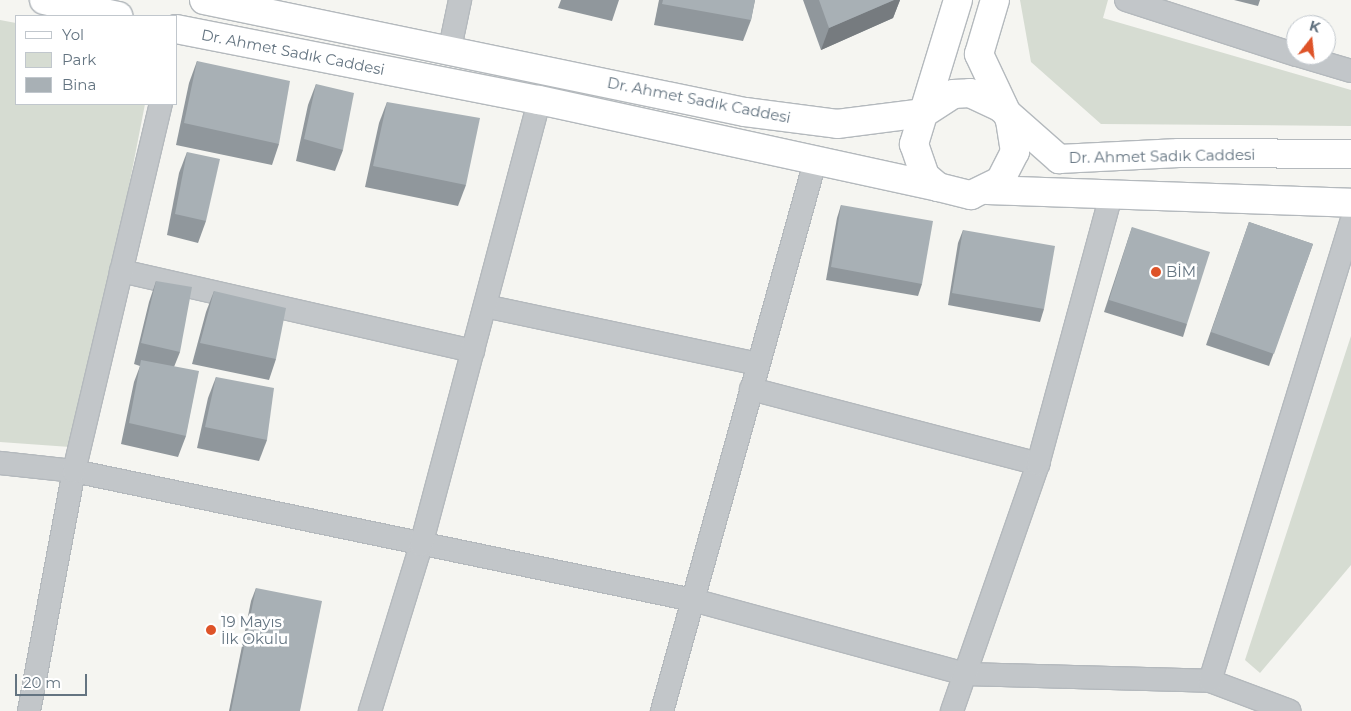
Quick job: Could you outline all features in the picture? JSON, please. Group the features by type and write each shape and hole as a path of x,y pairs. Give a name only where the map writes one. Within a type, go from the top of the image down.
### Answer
{"street":[{"path":"44,0 113,15"},
{"name":"Dr. Ahmet Sadık Caddesi","path":"204,0 450,48 754,114 836,124 924,112 952,94 970,94 987,98 1010,120 1059,159 1179,153 1351,154"},
{"path":"450,48 460,0"},
{"path":"958,0 924,112 916,128 917,162 938,187 971,194 987,190 1111,196 1351,203"},
{"path":"987,190 1000,180 1013,160 1015,136 1010,120 979,54 995,0"},
{"path":"1126,0 1286,52"},
{"name":"Dr. Ahmet Sadık Caddesi","path":"178,32 539,100 815,162 938,187"},
{"path":"1330,65 1351,71"},
{"path":"370,711 422,545 539,100"},
{"path":"30,711 74,470 161,105"},
{"path":"662,711 815,162"},
{"path":"952,711 1038,464 1111,196"},
{"path":"1210,681 1351,222"},
{"path":"121,271 473,351"},
{"path":"485,306 758,364"},
{"path":"751,389 1038,464"},
{"path":"0,463 74,470 422,545 693,600 965,674 1210,681 1290,711"}],"green space":[{"path":"1020,0 1108,0 1103,18 1351,90 1351,126 1101,124 1031,62"},
{"path":"0,20 15,23 15,105 145,105 80,438 70,447 0,442"},
{"path":"1351,336 1351,565 1260,673 1245,660"}],"building":[{"path":"663,0 755,0 751,20 662,4"},
{"path":"819,0 894,0 829,28"},
{"path":"197,61 290,81 279,144 184,123"},
{"path":"316,84 354,93 343,150 304,139"},
{"path":"387,102 480,118 466,185 373,166"},
{"path":"187,152 220,159 206,221 175,214"},
{"path":"841,205 933,221 922,284 831,267"},
{"path":"1249,222 1313,244 1274,354 1211,332"},
{"path":"1132,227 1210,252 1187,324 1109,300"},
{"path":"963,230 1055,246 1044,309 952,293"},
{"path":"156,281 192,287 180,352 141,343"},
{"path":"214,291 286,308 276,359 200,343"},
{"path":"141,360 199,371 186,436 129,423"},
{"path":"216,377 274,388 267,440 205,427"},
{"path":"256,588 322,601 300,711 231,711"}],"place":[{"name":"BİM","path":"1156,272"},
{"name":"19 Mayıs İlk Okulu","path":"211,630"}]}
